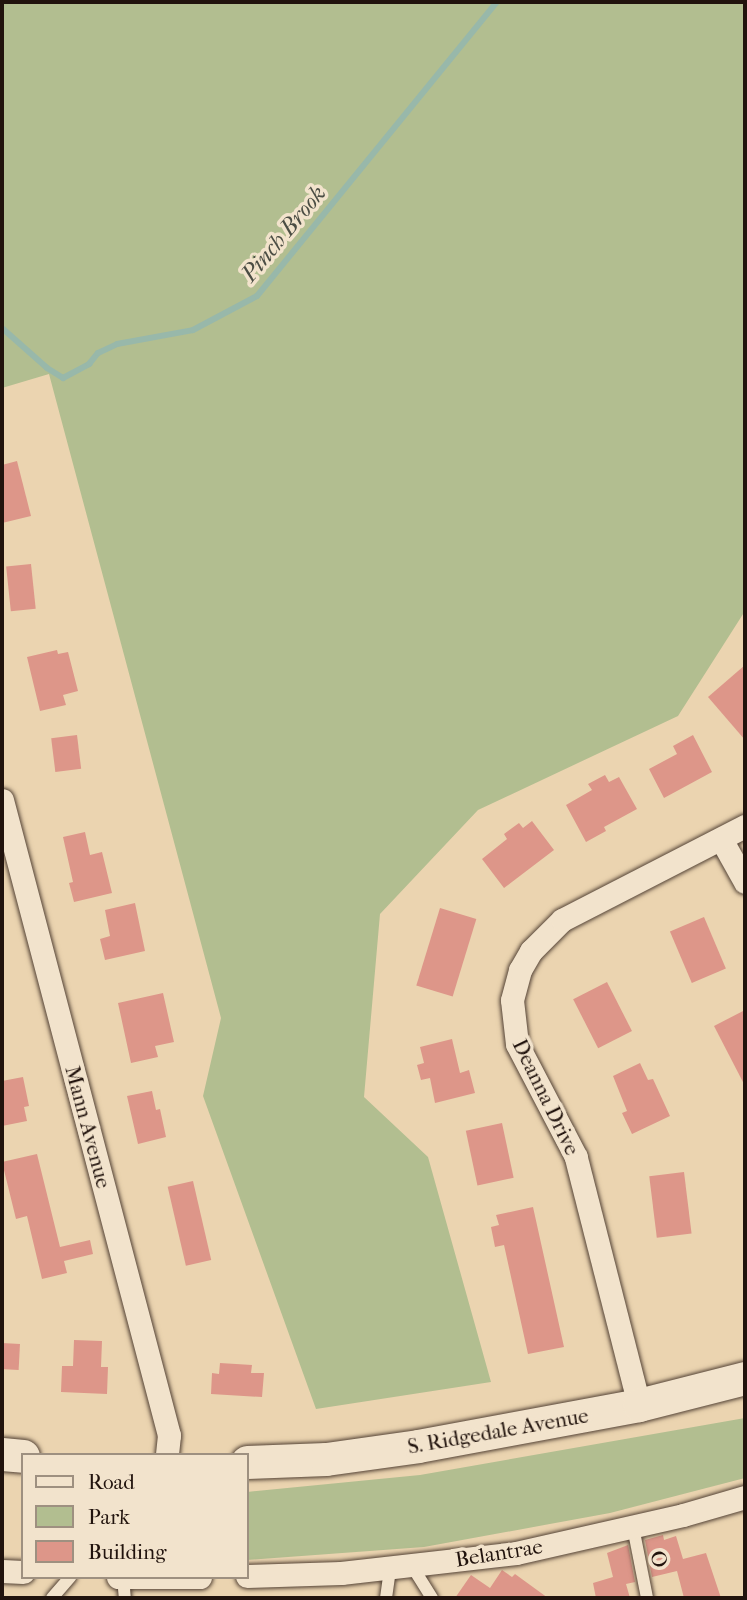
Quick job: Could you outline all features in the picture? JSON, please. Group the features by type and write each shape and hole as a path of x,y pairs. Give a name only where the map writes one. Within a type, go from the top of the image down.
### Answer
{"main road":[{"name":"S. Ridgedale Avenue","path":"248,1462 326,1459 418,1446 639,1405 745,1378"},
{"path":"2,1454 21,1455"}],"street":[{"name":"Mann Avenue","path":"2,800 169,1435 167,1453"},
{"name":"Deanna Drive","path":"639,1405 576,1157 517,1044 512,1000 520,970 531,951 562,920 745,827"},
{"path":"721,839 745,882"},
{"name":"Belantrae","path":"248,1576 401,1567 516,1553 633,1527 745,1497"},
{"path":"2,1571 21,1572"}],"lane":[{"name":"O","path":"633,1527 647,1598"},
{"path":"386,1598 401,1567 432,1598"},
{"path":"52,1598 68,1579"},
{"path":"120,1579 125,1598"}],"green space":[{"path":"2,2 745,2 745,611 678,716 478,810 380,914 364,1097 428,1157 491,1382 316,1409 203,1096 221,1018 49,374 2,388"},
{"path":"745,1418 745,1478 610,1513 424,1547 248,1560 248,1492 420,1475"}],"building":[{"path":"17,461 31,516 2,523 2,465"},
{"path":"31,564 36,609 11,611 6,567"},
{"path":"57,650 58,654 68,652 78,691 63,695 66,705 40,711 27,657"},
{"path":"745,665 745,740 708,697"},
{"path":"77,735 81,769 55,772 51,738"},
{"path":"693,735 712,772 664,798 649,769 677,754 673,746"},
{"path":"605,775 609,782 619,777 637,809 604,827 606,831 586,842 566,805 592,790 588,784"},
{"path":"532,821 554,850 504,888 482,859 507,839 504,834 519,823 523,828"},
{"path":"85,832 90,855 102,852 112,893 74,902 69,883 73,882 63,837"},
{"path":"135,903 145,951 105,960 100,939 110,936 105,910"},
{"path":"440,908 476,919 453,997 416,985"},
{"path":"704,917 726,969 692,983 670,931"},
{"path":"607,982 632,1031 598,1048 573,999"},
{"path":"163,993 174,1042 155,1046 158,1057 131,1063 118,1003"},
{"path":"745,1010 745,1086 714,1026"},
{"path":"452,1039 460,1073 469,1070 475,1093 435,1103 430,1078 421,1080 417,1065 424,1063 420,1047"},
{"path":"640,1063 648,1080 653,1079 670,1116 632,1134 622,1113 627,1111 613,1076"},
{"path":"23,1077 29,1106 24,1107 27,1121 2,1126 2,1081"},
{"path":"152,1091 156,1110 160,1109 166,1137 138,1144 127,1096"},
{"path":"502,1123 514,1178 477,1185 466,1131"},
{"path":"37,1154 60,1247 90,1240 93,1254 64,1261 67,1273 42,1279 27,1216 16,1219 2,1162"},
{"path":"684,1172 692,1234 657,1238 649,1176"},
{"path":"193,1181 211,1260 186,1266 168,1187"},
{"path":"533,1207 564,1347 528,1354 504,1245 495,1247 491,1227 499,1225 496,1215"},
{"path":"74,1340 102,1341 101,1367 108,1367 107,1394 61,1392 62,1366 73,1366"},
{"path":"2,1343 20,1344 19,1370 2,1369"},
{"path":"220,1363 252,1365 251,1373 264,1373 262,1397 211,1394 212,1373 219,1374"},
{"path":"663,1535 664,1540 676,1536 683,1559 706,1553 721,1598 684,1598 677,1571 652,1577 645,1540"},
{"path":"628,1545 635,1582 626,1584 630,1598 596,1598 593,1583 613,1577 607,1553"},
{"path":"502,1570 512,1577 515,1574 548,1598 455,1598 471,1575 490,1588"}],"waterway":[{"name":"Pinch Brook","path":"2,328 47,368 63,378 89,364 98,353 117,344 193,330 257,296 497,2"}]}
